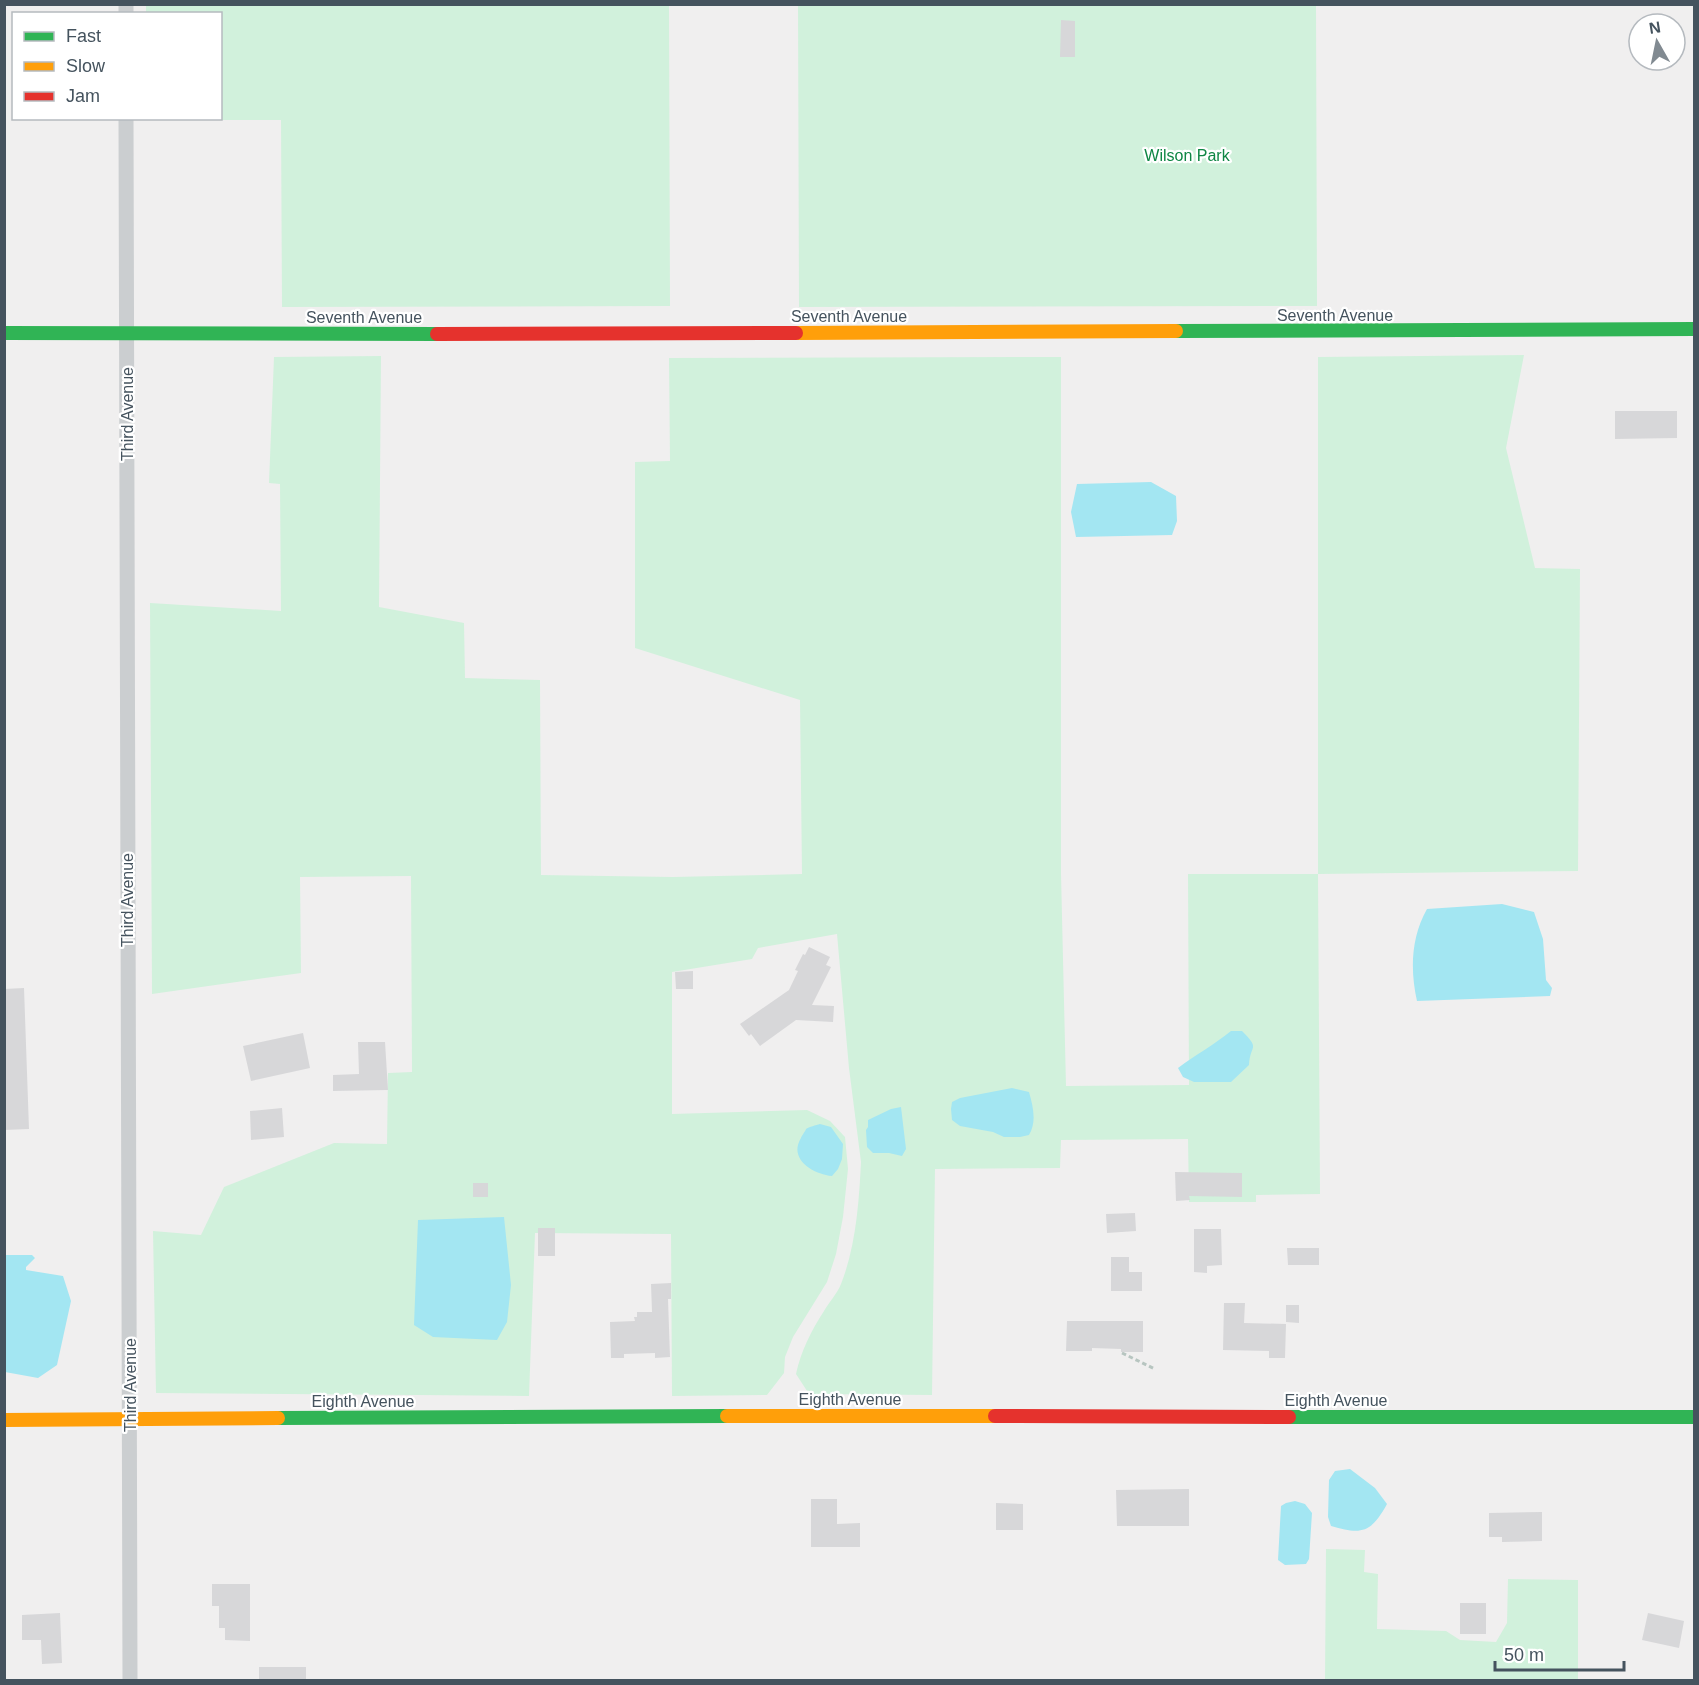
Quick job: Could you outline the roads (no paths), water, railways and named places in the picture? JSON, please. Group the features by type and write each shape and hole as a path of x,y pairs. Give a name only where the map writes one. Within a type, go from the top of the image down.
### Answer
{"street":[{"name":"Third Avenue","path":"126,120 130,1680"},
{"name":"Seventh Avenue","path":"4,333 445,334 1695,329"},
{"name":"Eighth Avenue","path":"4,1420 618,1416 1695,1417"}],"water":[{"path":"1151,482 1176,496 1177,521 1172,535 1076,537 1071,512 1077,484"},
{"path":"1502,904 1534,912 1543,939 1546,980 1552,988 1550,996 1417,1001 1413,977 1413,954 1418,931 1427,909"},
{"path":"1231,1031 1242,1031 1251,1041 1253,1047 1249,1065 1231,1082 1194,1082 1183,1077 1178,1068"},
{"path":"1012,1088 1029,1092 1034,1119 1029,1135 1004,1137 993,1132 960,1126 952,1120 952,1102 960,1098"},
{"path":"901,1107 906,1149 902,1156 873,1153 867,1147 868,1120 891,1109"},
{"path":"820,1124 831,1127 843,1144 842,1159 832,1176 810,1169 800,1159 798,1153 801,1137 806,1129"},
{"path":"504,1217 511,1285 507,1322 497,1340 433,1337 414,1325 418,1220"},
{"path":"4,1255 32,1255 35,1258 26,1270 63,1276 71,1301 57,1365 38,1378 5,1372"},
{"path":"1350,1469 1375,1488 1387,1504 1376,1521 1358,1531 1331,1526 1328,1517 1329,1480 1335,1471"},
{"path":"1295,1501 1305,1504 1312,1513 1309,1559 1306,1564 1285,1565 1278,1560 1281,1506"}],"park label":[{"name":"Wilson Park","path":"1187,155"}]}
